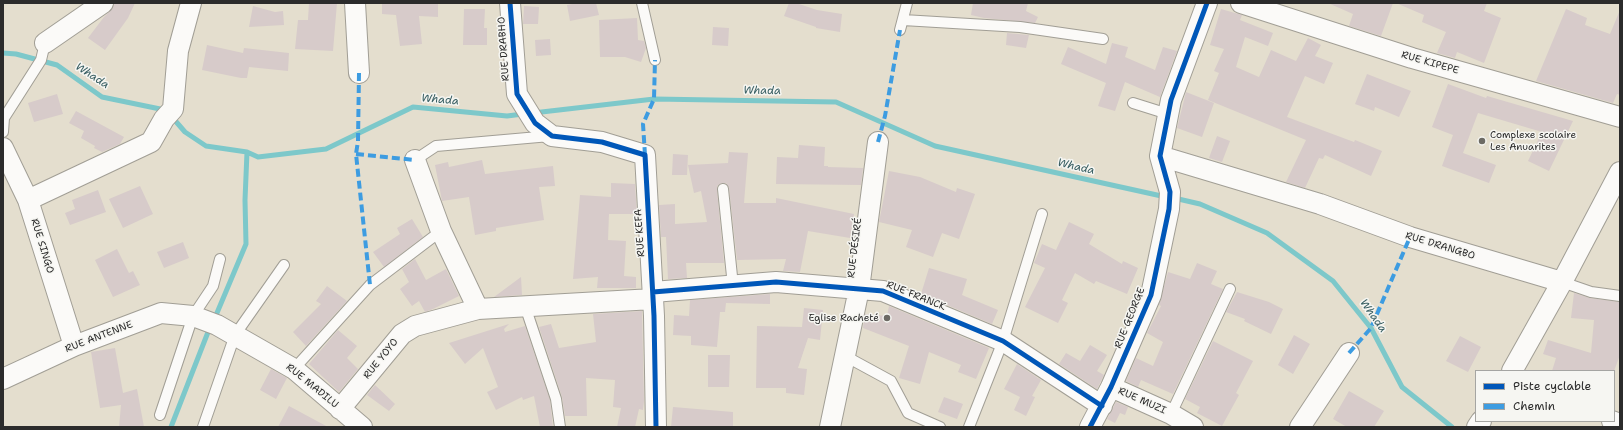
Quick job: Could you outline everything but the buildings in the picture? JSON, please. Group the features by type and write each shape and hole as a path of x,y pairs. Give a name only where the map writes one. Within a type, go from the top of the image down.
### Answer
{"street":[{"path":"45,43 103,3"},
{"path":"28,200 151,142 169,114 178,51 191,3"},
{"path":"355,3 359,73"},
{"name":"RUE DRABHO","path":"510,3 517,94 535,122 552,136"},
{"path":"1160,156 1171,100 1207,3"},
{"name":"RUE KIPEPE","path":"1241,3 1412,58 1620,117"},
{"name":"RUE KEFA","path":"552,136 602,142 645,155 653,296 656,427"},
{"name":"RUE DÉSIRÉ","path":"830,427 859,289 878,142"},
{"name":"RUE SINGO","path":"3,148 28,200 74,346"},
{"name":"RUE GEORGE","path":"1090,427 1111,387 1151,295 1170,200 1160,156"},
{"name":"RUE DRANGBO","path":"1160,156 1314,202 1410,237 1562,282"},
{"path":"415,160 441,231 478,309"},
{"path":"1513,370 1562,282 1620,172"},
{"name":"RUE FRANCK","path":"653,296 776,282 883,291 1003,341 1102,406"},
{"name":"RUE YOYO","path":"340,409 402,334 415,326 478,309 653,296"},
{"name":"RUE ANTENNE","path":"3,379 74,346 161,313 195,316"},
{"name":"RUE MADILU","path":"195,316 235,335 294,369 362,427"},
{"path":"1300,427 1349,353"},
{"name":"RUE MUZI","path":"1111,387 1171,414 1193,427"}],"lane":[{"path":"642,3 655,60"},
{"path":"907,3 901,25 1020,27 1104,40"},
{"path":"3,132 4,118 41,60 45,43"},
{"path":"1133,103 1168,114"},
{"path":"415,160 436,146 552,136"},
{"path":"723,189 733,286"},
{"path":"969,427 1003,341 1042,214"},
{"path":"294,369 370,285 441,231"},
{"path":"160,415 195,316 213,286 220,259"},
{"path":"203,427 235,335 284,265"},
{"path":"1562,282 1590,292 1620,296"},
{"path":"1171,414 1230,289"},
{"path":"525,306 556,400 560,427"},
{"path":"845,356 891,381 908,413 940,427"}],"waterway":[{"name":"Whada","path":"3,53 16,54 57,65 102,97 165,110"},
{"name":"Whada","path":"533,113 654,99 836,102 935,146 1166,197"},
{"name":"Whada","path":"172,117 185,132 206,146 247,152 258,157 326,149 413,107 507,116 523,114"},
{"path":"214,320 246,244 245,200 247,152"},
{"name":"Whada","path":"1174,198 1200,204 1267,233 1333,281 1371,328 1402,387 1452,427"},
{"path":"171,427 210,327"}],"marked path":[{"path":"878,142 885,116 900,30"},
{"path":"645,155 643,124 654,99 655,60"},
{"path":"359,73 358,141 356,154 370,285"},
{"path":"356,154 415,160"},
{"path":"1349,353 1371,328 1410,237"}],"cycle path":[{"path":"510,3 517,94 535,123 552,136 602,142 645,155 654,316 656,427"},
{"path":"1090,427 1111,387 1151,295 1169,209 1170,192 1160,156 1171,100 1207,3"},
{"path":"653,292 776,282 883,291 1003,341 1102,406"}],"place":[{"name":"Complexe scolaire Les Anuarites","path":"1482,141"},
{"name":"Eglise Racheté","path":"887,318"}]}
